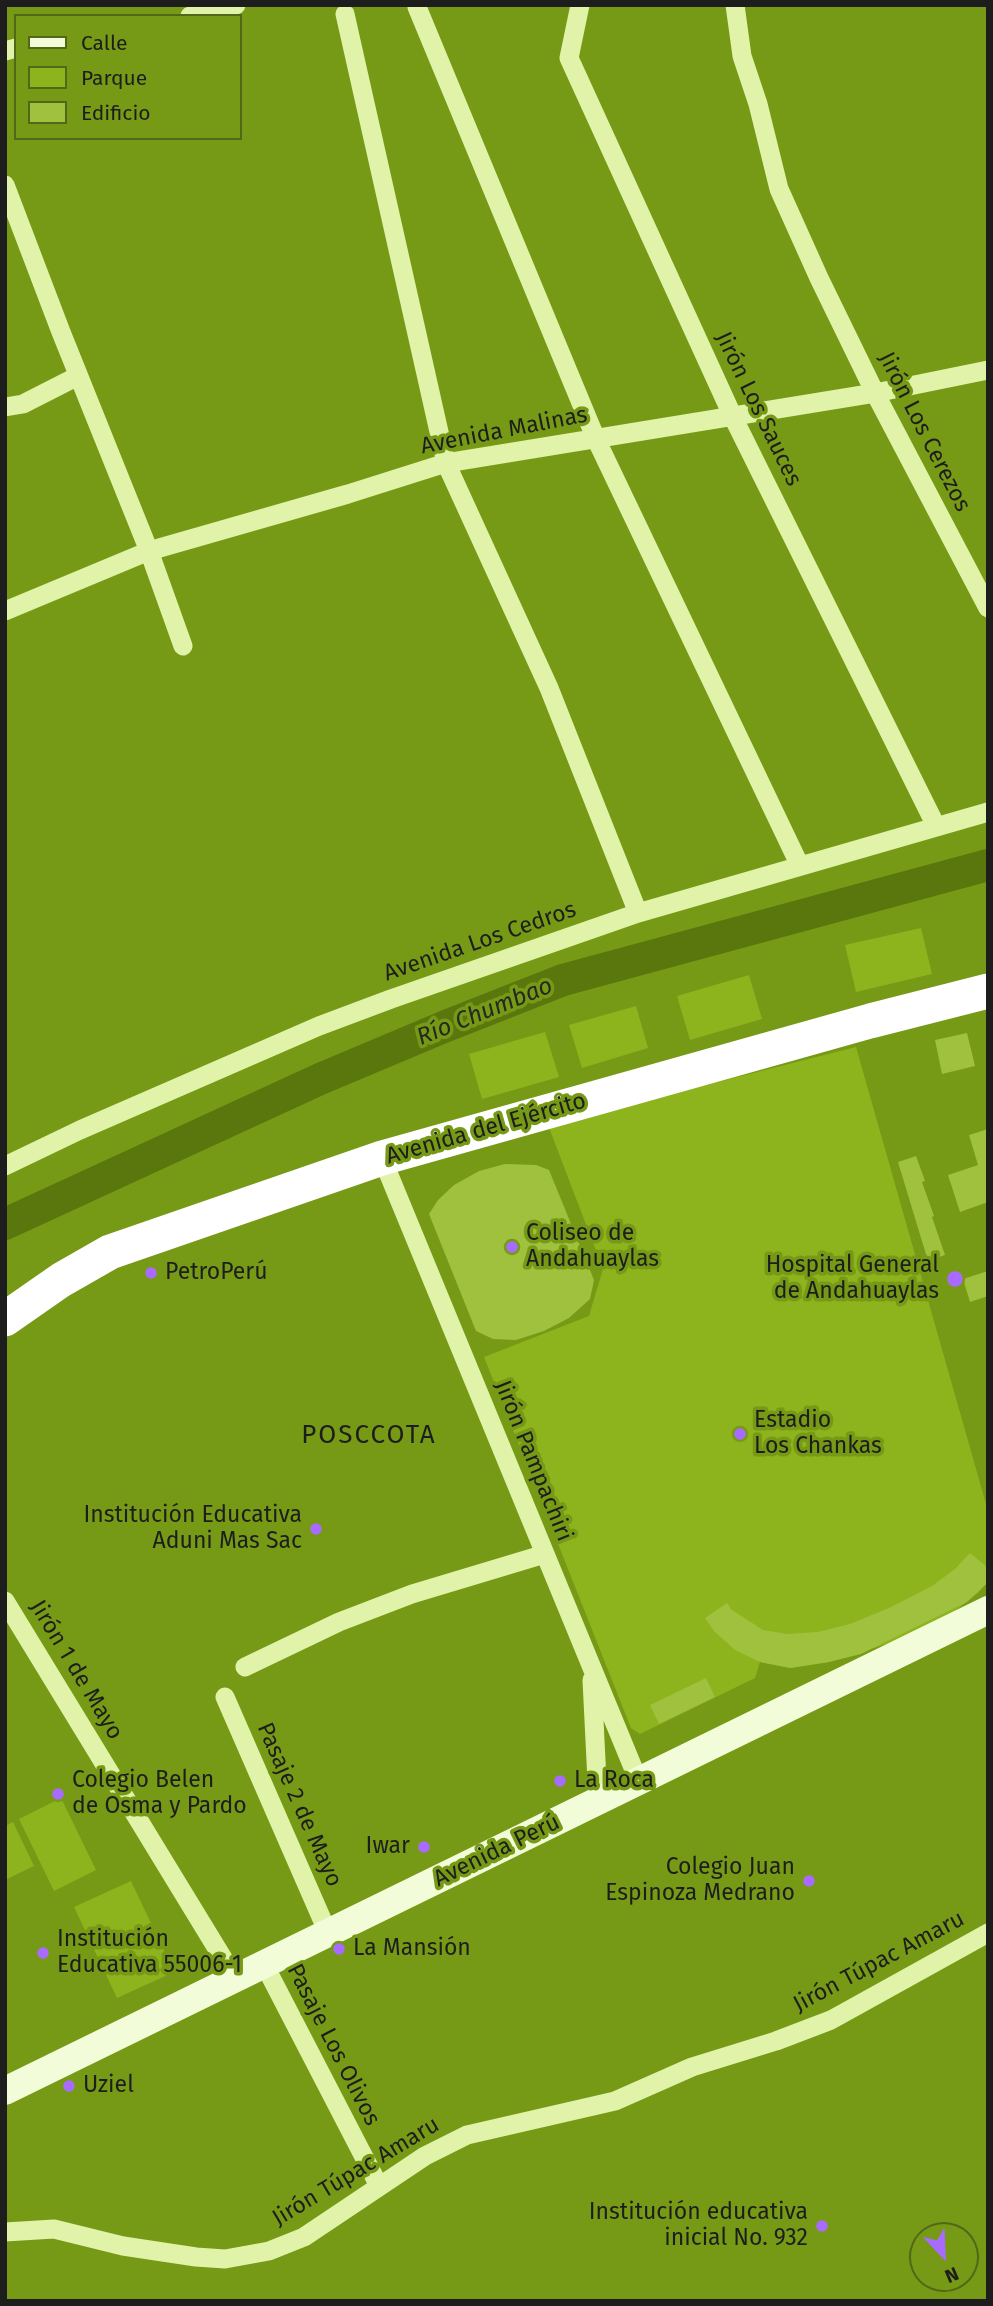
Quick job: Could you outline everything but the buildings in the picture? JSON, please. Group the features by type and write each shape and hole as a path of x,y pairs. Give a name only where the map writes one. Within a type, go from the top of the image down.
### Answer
{"highway":[{"name":"Avenida del Ejército","path":"5,1319 61,1280 110,1252 382,1158 870,1021 988,991"}],"street":[{"path":"198,14 236,5"},
{"name":"Jirón Los Sauces","path":"580,5 569,58 733,417 936,826"},
{"name":"Jirón Los Cerezos","path":"735,5 740,47 764,125 774,173 819,278 988,608"},
{"path":"417,7 596,439 800,866"},
{"path":"345,14 446,463 549,688 638,914"},
{"path":"5,184 78,376 149,551 183,646"},
{"name":"Avenida Malinas","path":"5,611 149,551 446,463 876,393 988,370"},
{"path":"5,407 23,404 78,376"},
{"name":"Avenida Los Cedros","path":"5,1166 80,1130 319,1026 638,914 988,812"},
{"name":"Jirón Pampachiri","path":"382,1158 639,1782"},
{"path":"245,1667 339,1622 412,1594 545,1554"},
{"name":"Jirón 1 de Mayo","path":"5,1601 236,1978"},
{"name":"Avenida Perú","path":"5,2091 988,1610"},
{"path":"591,1665 598,1801"},
{"name":"Pasaje 2 de Mayo","path":"225,1697 328,1933"},
{"name":"Jirón Túpac Amaru","path":"5,2232 54,2229 124,2246 197,2257 225,2259 269,2251 304,2237 425,2156 467,2135 615,2101 692,2067 776,2041 831,2020 988,1933"},
{"name":"Pasaje Los Olivos","path":"264,1964 379,2186"}],"green space":[{"path":"921,928 932,974 856,992 845,945"},
{"path":"749,975 762,1019 690,1040 677,996"},
{"path":"636,1006 648,1048 582,1068 569,1025"},
{"path":"545,1032 559,1077 482,1099 469,1054"},
{"name":"Estadio Los Chankas","path":"856,1047 988,1511 988,1582 950,1615 903,1639 829,1662 790,1668 760,1662 755,1678 640,1734 631,1728 484,1357 589,1316 603,1269 548,1125"},
{"path":"61,1798 96,1870 54,1891 19,1819"},
{"path":"13,1822 34,1866 5,1880 5,1826"},
{"path":"131,1881 174,1972 117,1998 74,1907"}],"waterway":[{"name":"Río Chumbao","path":"5,1224 320,1079 563,980 988,865"}],"place":[{"name":"Coliseo de Andahuaylas","path":"512,1247"},
{"name":"PetroPerú","path":"151,1273"},
{"name":"Hospital General de Andahuaylas","path":"955,1279"},
{"name":"Estadio Los Chankas","path":"740,1434"},
{"name":"Institución Educativa Aduni Mas Sac","path":"316,1529"},
{"name":"La Roca","path":"560,1781"},
{"name":"Colegio Belen de Osma y Pardo","path":"58,1794"},
{"name":"Iwar","path":"424,1847"},
{"name":"Colegio Juan Espinoza Medrano","path":"809,1881"},
{"name":"La Mansión","path":"339,1949"},
{"name":"Institución Educativa 55006-1","path":"43,1953"},
{"name":"Uziel","path":"69,2086"},
{"name":"Institución educativa inicial No. 932","path":"822,2226"}],"district":[{"name":"POSCCOTA","path":"369,1436"}]}
